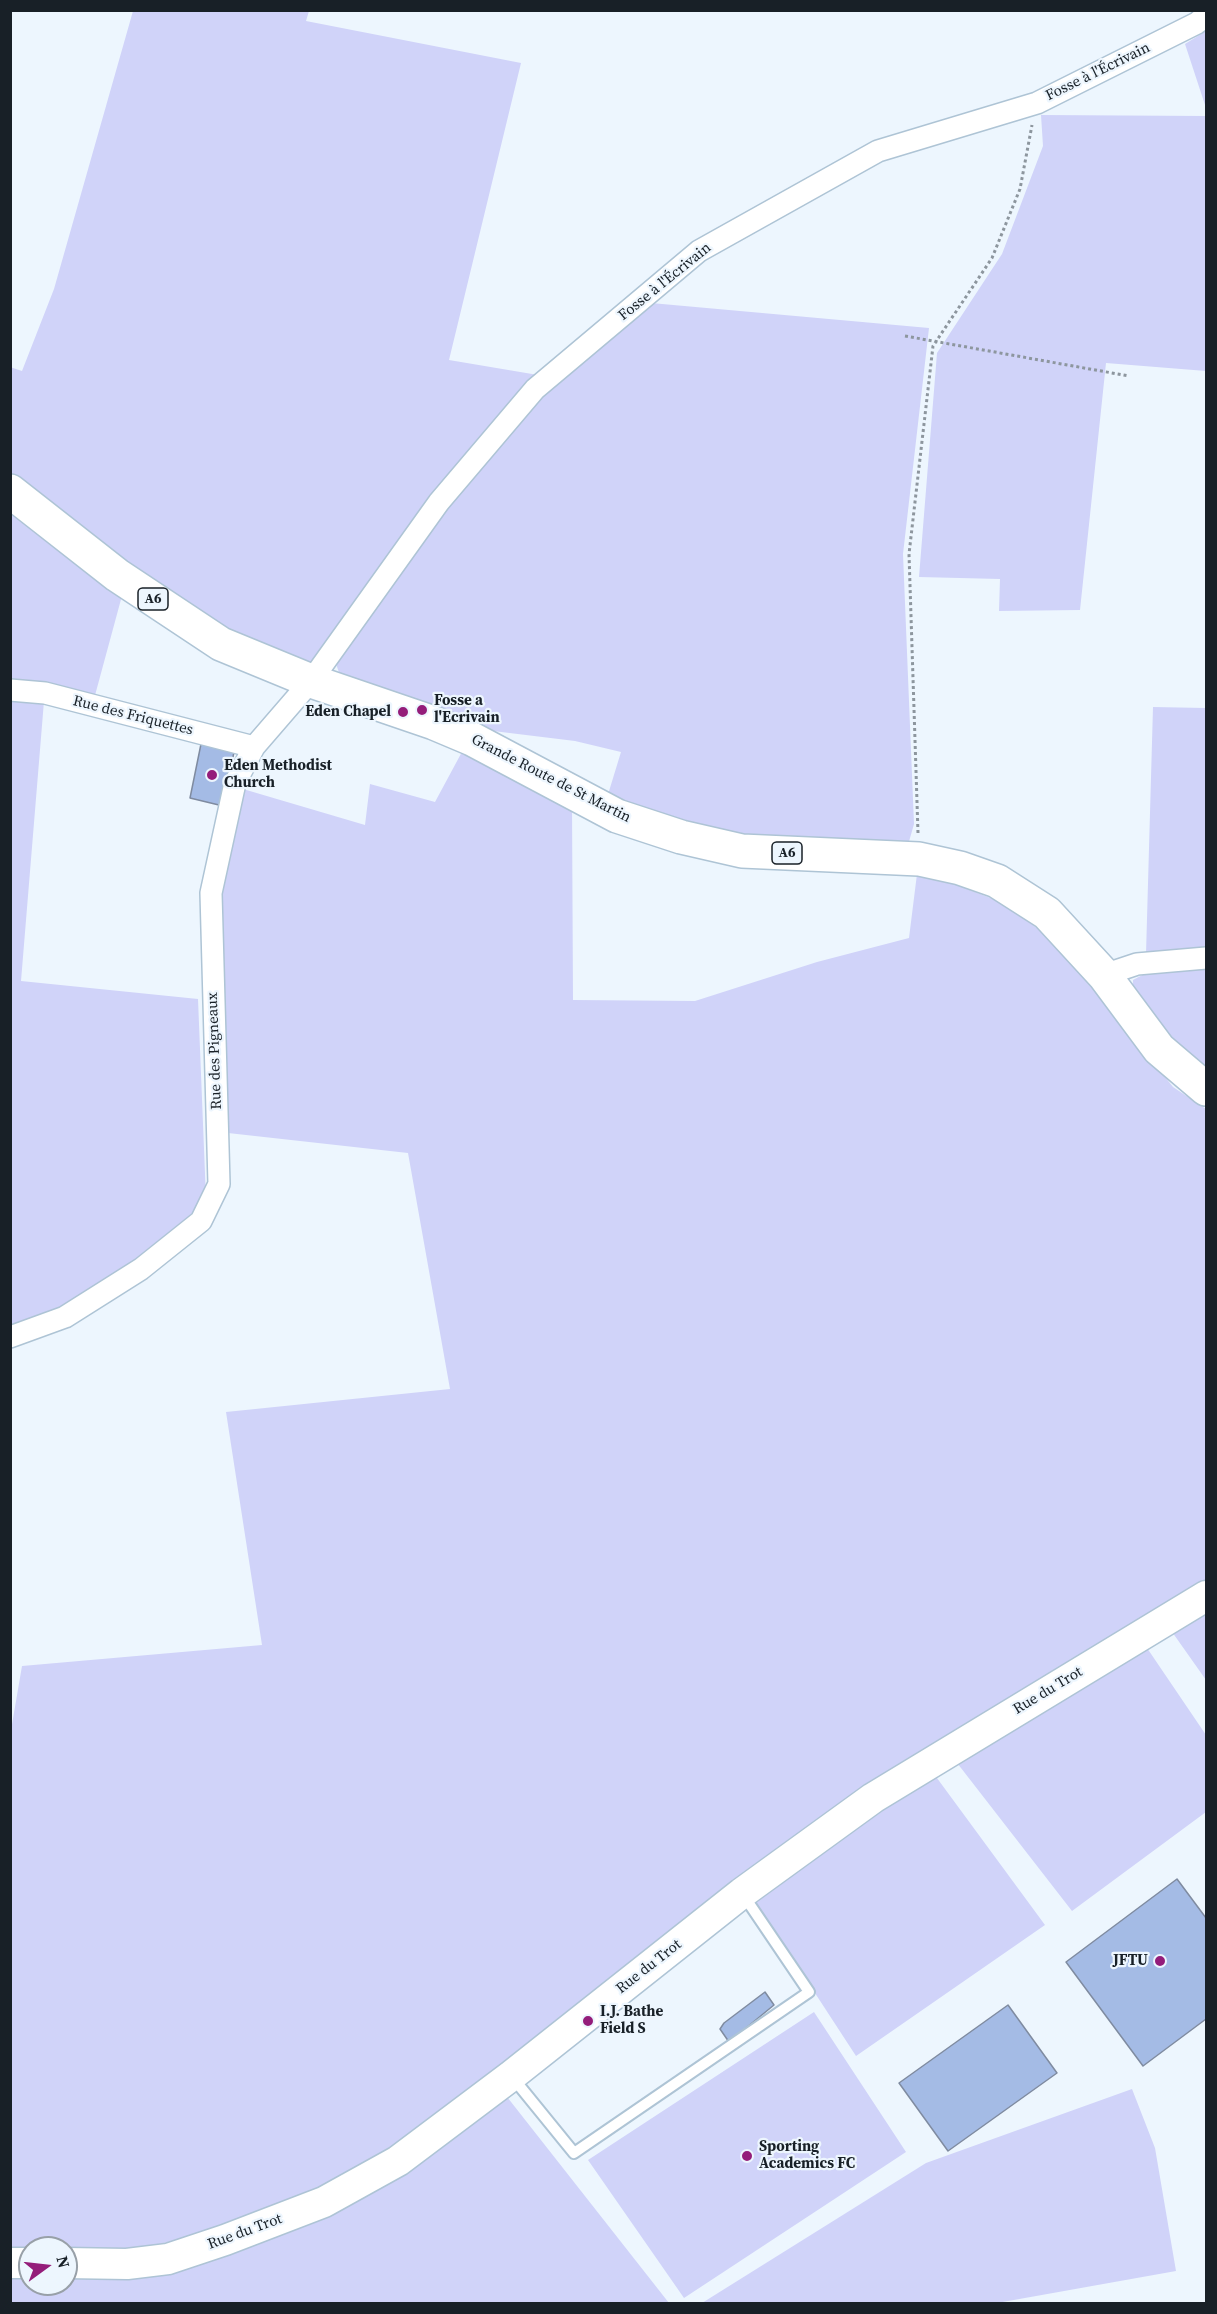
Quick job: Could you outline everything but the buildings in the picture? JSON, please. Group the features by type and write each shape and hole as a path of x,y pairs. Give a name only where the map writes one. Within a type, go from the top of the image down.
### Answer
{"main road":[{"name":"Grande Route de St Martin","path":"10,491 117,574 221,644 311,681 434,723 472,739 616,816 681,837 742,851 919,859 960,868 997,882 1047,913 1104,975 1159,1049 1206,1089"},
{"name":"Rue du Trot","path":"78,2264 127,2264 168,2259 324,2202 398,2161 511,2076 742,1893 873,1798 1206,1596"}],"street":[{"name":"Fosse à l'Écrivain","path":"311,681 439,502 536,389 699,251 878,151 1036,103 1197,23 1206,15"},
{"name":"Rue des Pigneaux","path":"10,1337 65,1317 141,1269 201,1221 219,1184 211,893 236,783 254,747 311,681"},
{"name":"Rue des Friquettes","path":"10,690 45,693 254,747"},
{"path":"1104,975 1137,964 1206,958"}],"lane":[{"path":"511,2076 574,2153 809,1992 742,1893"}],"path":[{"path":"919,859 909,554 933,346 992,258 1020,189 1036,103"},
{"path":"905,336 938,340 968,349 1130,376"}],"shaded area":[{"path":"133,11 309,11 306,21 521,63 449,360 538,375 387,556 313,671 214,629 11,479 10,367 22,371 54,289"},
{"path":"1206,31 1206,108 1185,44"},
{"path":"1041,115 1206,116 1206,371 1106,363 1080,610 999,611 1000,579 919,577 937,353 1002,254 1043,146"},
{"path":"651,303 929,328 903,554 914,824 908,845 788,843 675,824 606,801 621,752 575,741 485,730 341,678 336,664 425,532 539,396"},
{"path":"10,504 123,592 94,699 11,687"},
{"path":"11,697 44,701 21,981 198,999 206,1199 173,1233 81,1299 11,1326"},
{"path":"1153,707 1206,708 1206,949 1146,954"},
{"path":"463,750 572,804 573,1000 695,1001 817,962 909,938 917,874 941,879 1001,902 1044,933 1105,1002 1173,1087 1206,1109 1206,1585 563,2016 395,2145 324,2188 188,2237 124,2253 78,2251 78,2236 18,2236 18,2250 11,2250 10,1736 22,1666 262,1645 226,1412 450,1389 408,1153 228,1133 218,901 243,789 365,825 370,784 435,802"},
{"path":"1206,968 1206,1072 1166,1041 1133,995 1133,980 1148,972"},
{"path":"1206,1608 1206,1680 1170,1629"},
{"path":"1145,1645 1206,1735 1206,1812 1072,1911 954,1759"},
{"path":"934,1774 1045,1925 856,2056 753,1898"},
{"name":"Sporting Academics FC","path":"814,2012 906,2152 684,2298 588,2160"},
{"path":"1132,2089 1155,2148 1176,2271 997,2303 702,2303 926,2163"},
{"path":"504,2093 669,2303 11,2304 10,2274 18,2274 18,2296 78,2296 78,2274 182,2265"}],"place":[{"name":"Fosse a l'Ecrivain","path":"422,710"},
{"name":"Eden Chapel","path":"403,712"},
{"name":"Eden Methodist Church","path":"212,775"},
{"name":"JFTU","path":"1160,1961"},
{"name":"I.J. Bathe Field S","path":"588,2021"},
{"name":"Sporting Academics FC","path":"747,2156"}]}
